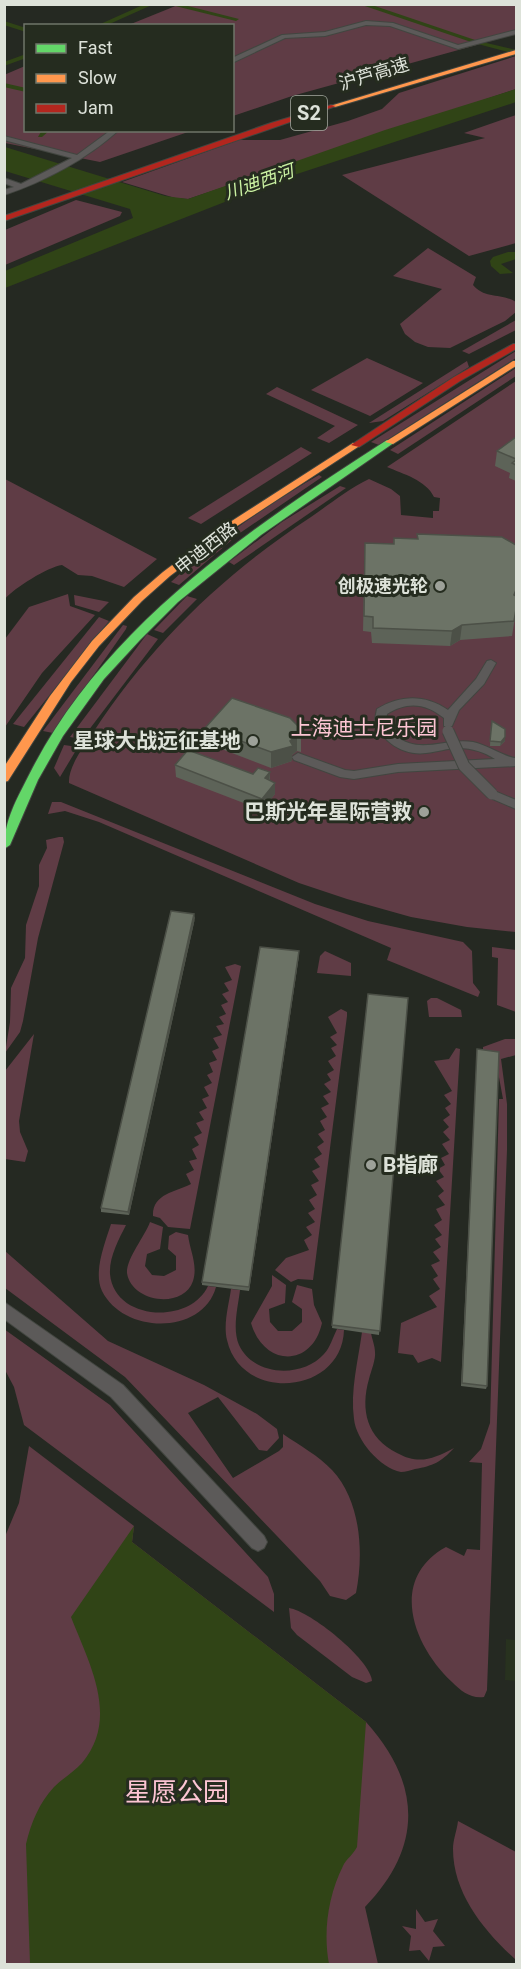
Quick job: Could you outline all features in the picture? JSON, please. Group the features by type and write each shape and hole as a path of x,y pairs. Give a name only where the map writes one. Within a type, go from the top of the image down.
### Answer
{"main road":[{"name":"沪芦高速","path":"234,127 516,43"},
{"name":"沪芦高速","path":"4,219 122,175 321,109 497,57 516,43"},
{"path":"4,207 220,132"},
{"name":"申迪西路","path":"4,778 52,702 105,634 130,608 182,562 267,501 516,346"},
{"name":"申迪西路","path":"4,845 24,799 62,729 107,668 152,618 206,569 296,504 516,363"}],"street":[{"path":"234,60 284,36 325,34 378,22 458,47 493,38 516,43"},
{"path":"4,193 74,159 113,132"},
{"path":"4,138 74,159"},
{"path":"4,180 26,184"},
{"path":"491,663 482,682 450,712 448,731 465,770 475,782 492,794 516,805"},
{"path":"449,717 429,704 402,701 381,712 379,722 383,730 414,750 462,744 494,753 512,763"},
{"path":"298,757 344,774 398,768 512,763"},
{"path":"4,1309 117,1391 258,1542"}],"shaded area":[{"path":"506,1639 516,1640 516,1681 505,1680"}],"green space":[{"path":"178,5 516,5 516,34 292,96 234,116 234,24 131,24"},
{"path":"516,56 516,89 188,199 175,198 122,182 239,140 280,140 348,121 382,109 399,93"},
{"path":"24,66 24,132 188,132 100,162 5,143 4,75"},
{"path":"516,115 516,243 469,256 342,175 485,138 464,133"},
{"path":"76,200 122,212 120,216 5,265 5,230"},
{"path":"428,248 476,277 473,285 477,289 516,302 516,312 505,321 450,348 428,347 415,342 405,334 400,324 442,289 393,276"},
{"path":"516,320 516,330 469,354 462,351"},
{"path":"516,351 516,358 379,445 371,442"},
{"path":"367,358 423,383 370,416 311,390"},
{"path":"467,361 469,367 383,421 369,423"},
{"path":"516,368 516,376 398,454 390,450"},
{"name":"上海迪士尼乐园","path":"516,381 516,932 467,927 411,917 299,883 69,783 71,770 82,749 140,668 192,612 279,539 346,492 369,479 391,489 400,496 401,515 433,518 433,511 439,511 440,498 434,497 420,482 387,467"},
{"path":"277,387 358,425 329,443 317,438 335,426 266,394"},
{"path":"301,447 312,453 201,524 188,518"},
{"path":"319,475 322,477 240,533 179,585 171,582 242,524"},
{"path":"5,479 157,559 124,587 92,576 78,575 62,565 32,579 5,599"},
{"path":"340,486 346,488 234,565 229,562 282,522"},
{"path":"68,594 70,606 95,615 42,673 5,727 5,639 29,607"},
{"path":"74,595 109,602 99,612 75,605"},
{"path":"187,596 197,599 163,633 154,630"},
{"path":"99,617 109,621 24,727 13,724"},
{"path":"123,625 127,626 126,629 53,733 43,731"},
{"path":"147,634 158,639 82,739 70,737"},
{"path":"64,745 78,747 60,777 54,768"},
{"path":"52,802 61,802 315,904 368,921 463,942 472,951 473,983 480,992 478,997 387,960 391,948 99,822 65,811 48,814"},
{"path":"63,837 64,842 38,938 23,1021 20,1032 5,1053 10,1022 11,988 25,958 26,925 39,886 39,865 47,848 46,840"},
{"path":"492,947 516,950 516,1012 497,1005 498,958 492,957"},
{"path":"325,951 351,963 351,976 317,973 320,956"},
{"path":"235,964 241,966 190,1229 168,1227 160,1218 153,1216 154,1209 160,1198 191,1184 186,1174 194,1170 189,1161 197,1159 192,1149 199,1145 194,1137 202,1133 196,1123 204,1120 199,1112 207,1108 202,1099 209,1096 204,1087 212,1083 207,1075 213,1072 209,1063 217,1060 212,1051 219,1048 213,1038 222,1035 216,1026 224,1024 219,1017 226,1014 221,1005 228,1002 222,994 229,991 224,983 232,980 225,967"},
{"path":"437,998 461,1010 462,1017 429,1017 427,1001"},
{"path":"341,1009 347,1012 347,1016 313,1280 298,1279 291,1282 275,1270 286,1258 309,1250 304,1240 312,1235 306,1227 315,1222 308,1213 315,1209 309,1200 317,1195 311,1185 319,1181 312,1171 320,1167 314,1159 322,1154 317,1147 324,1142 318,1134 325,1130 320,1121 327,1117 321,1108 329,1104 323,1096 331,1092 324,1084 331,1080 327,1074 334,1070 328,1061 336,1056 331,1048 337,1045 330,1037 337,1033 328,1017"},
{"path":"34,1034 19,1121 20,1132 28,1151 25,1162 5,1159 5,1071"},
{"path":"505,1039 516,1039 516,1055 501,1059 507,1104 507,1150 487,1690 484,1697 475,1697 455,1685 426,1650 413,1613 412,1594 417,1577 428,1561 446,1547 464,1556 467,1549 480,1550 482,1463 469,1462 481,1449 490,1423 499,1099 503,1099 498,1072 483,1054 483,1047"},
{"path":"456,1048 460,1049 441,1362 432,1358 418,1363 413,1355 398,1353 401,1323 437,1307 429,1296 440,1289 433,1279 438,1276 431,1265 440,1261 433,1252 441,1247 435,1239 442,1235 434,1225 442,1220 436,1209 445,1205 438,1196 444,1191 436,1181 444,1177 438,1169 445,1165 441,1158 449,1154 442,1144 450,1140 443,1132 449,1127 443,1120 450,1115 445,1108 451,1104 444,1095 452,1091 434,1061 449,1059"},
{"path":"150,1222 163,1227 160,1249 147,1254 145,1266 152,1275 164,1276 176,1270 176,1256 168,1249 169,1236 176,1232 188,1235 194,1275 187,1290 179,1296 158,1299 147,1296 131,1283 127,1273 129,1261"},
{"path":"111,1224 126,1225 115,1248 110,1268 115,1290 124,1301 138,1309 170,1312 186,1307 199,1299 208,1286 216,1287 208,1303 196,1314 180,1321 162,1324 144,1322 127,1316 113,1305 102,1291 99,1275 99,1266"},
{"path":"5,1251 108,1341 204,1385 257,1414 277,1429 279,1438 267,1451 259,1450 218,1397 188,1413 233,1478 279,1451 283,1447 283,1434 327,1465 342,1483 349,1497 358,1528 360,1561 356,1593 346,1600 330,1596 320,1581 125,1377 5,1288"},
{"path":"272,1275 286,1285 285,1303 269,1309 270,1322 278,1331 292,1331 302,1322 302,1309 292,1302 297,1285 312,1289 314,1305 322,1323 317,1338 309,1348 299,1354 288,1356 277,1354 266,1348 257,1337 251,1323 272,1286"},
{"path":"231,1289 240,1290 236,1325 239,1345 246,1356 256,1363 279,1370 304,1367 315,1362 324,1354 337,1329 344,1330 339,1352 327,1368 310,1378 290,1383 270,1382 251,1374 236,1360 227,1340 226,1321"},
{"path":"4,1329 110,1405 268,1577 274,1594 274,1612 24,1425 14,1387 5,1370"},
{"path":"362,1332 371,1333 375,1350 365,1402 368,1422 373,1431 387,1447 412,1459 433,1458 454,1448 436,1463 401,1472 377,1459 359,1436 354,1419 353,1398"},
{"name":"星愿公园","path":"29,1446 134,1526 132,1542 366,1722 384,1745 398,1769 406,1792 408,1815 406,1838 398,1862 365,1907 378,1964 5,1964 4,1539 19,1503"},
{"path":"289,1608 311,1618 338,1637 361,1661 372,1681 366,1683 352,1677 297,1635 291,1628"},
{"path":"458,1821 516,1852 516,1960 482,1924 458,1881 454,1866 453,1846"},
{"path":"416,1909 425,1922 438,1919 433,1931 445,1946 433,1947 429,1961 420,1950 409,1951 411,1936 402,1926 416,1929"}],"water":[{"name":"川迪西河","path":"516,89 516,102 294,175 5,288 5,271 133,218 130,209 5,171 5,147 165,196 188,199 385,130"},
{"path":"516,252 516,259 501,264 513,273 500,274 491,266 490,261 493,257"},
{"name":"星愿公园","path":"134,1526 132,1542 366,1722 357,1847 343,1866 330,1902 327,1927 329,1964 30,1964 26,1844 28,1836 44,1800 54,1787 82,1763 93,1746 99,1728 98,1690 71,1617"}],"building":[{"path":"516,437 516,459 497,451"},
{"name":"创极速光轮","path":"417,534 502,537 516,545 514,621 462,625 452,631 373,628 373,617 364,616 365,543 394,544 394,538 418,539"},
{"path":"232,698 290,718 301,729 301,736 290,741 293,746 271,752 205,728"},
{"path":"492,721 505,729 505,737 501,742 490,741"},
{"path":"188,750 253,774 258,768 270,772 265,778 275,783 262,799 175,765"},
{"path":"171,911 194,914 128,1212 101,1208"},
{"path":"260,947 299,951 249,1287 202,1282"},
{"name":"B指廊","path":"368,994 408,998 380,1331 332,1325"},
{"path":"477,1049 499,1052 487,1386 462,1383"}],"waterway":[{"path":"104,24 151,4"},
{"path":"170,4 236,19"},
{"path":"362,4 476,42 516,52"},
{"path":"4,23 24,29"},
{"path":"4,64 24,57"},
{"path":"4,85 24,90"},
{"path":"40,136 45,132"}],"traffic: fast":[{"path":"4,845 32,780 58,734 100,677 136,637 215,565 301,501 390,442"}],"traffic: slow":[{"path":"333,106 516,52"},
{"path":"390,442 516,363"},
{"path":"4,778 41,718 81,661 138,599 197,550 228,528 356,445"}],"traffic: jam":[{"path":"4,219 273,124 333,106"},
{"path":"356,445 457,379 516,346"}],"place":[{"name":"创极速光轮","path":"440,586"},
{"name":"星球大战远征基地","path":"253,741"},
{"name":"巴斯光年星际营救","path":"424,812"},
{"name":"B指廊","path":"371,1165"}]}
